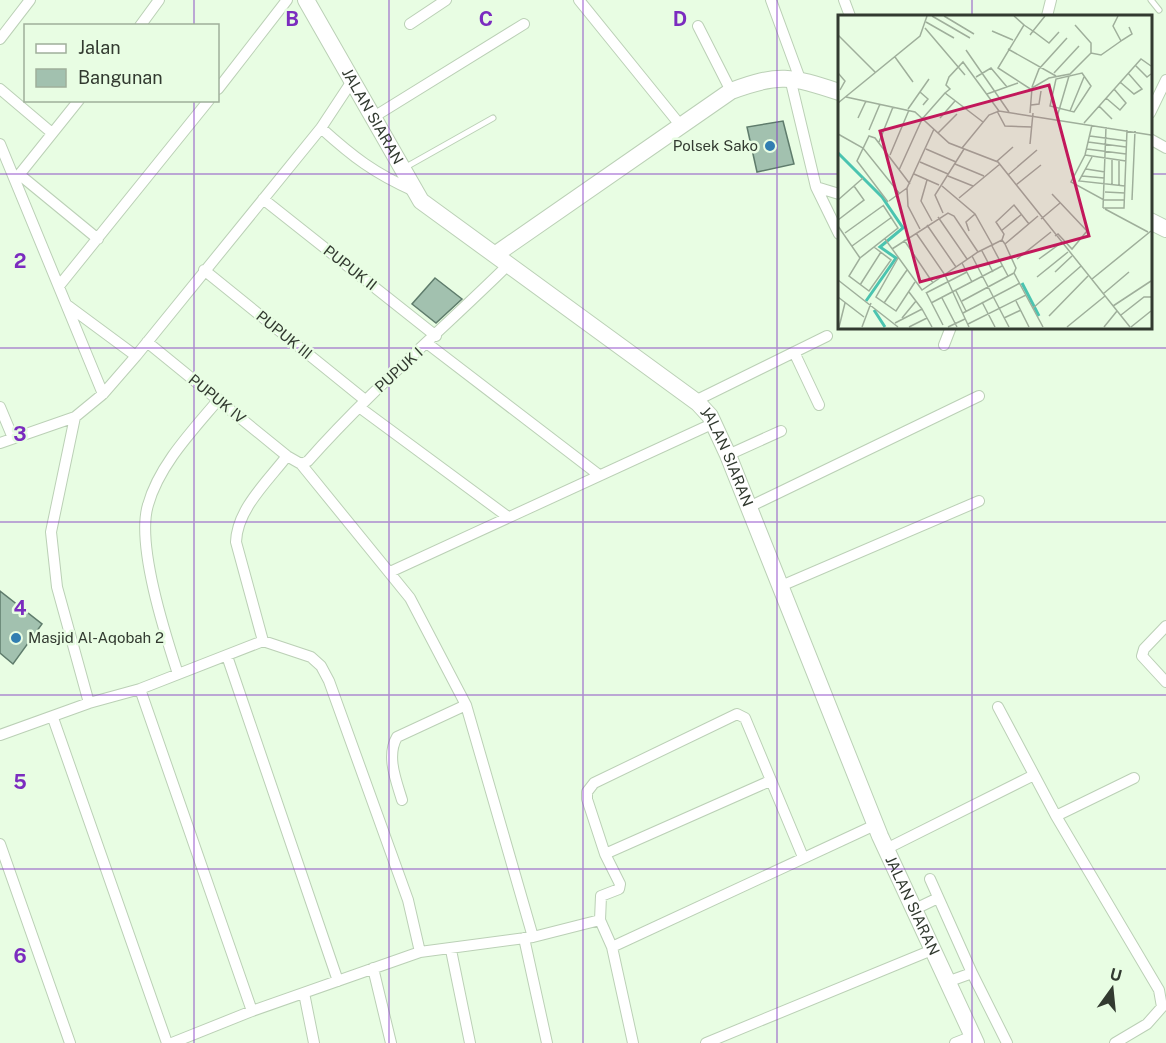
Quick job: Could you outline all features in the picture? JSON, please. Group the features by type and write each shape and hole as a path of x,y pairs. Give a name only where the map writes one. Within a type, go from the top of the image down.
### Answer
{"street":[{"path":"0,39 30,0"},
{"path":"141,24 159,0"},
{"path":"219,89 287,0"},
{"name":"JALAN SIARAN","path":"306,0 414,191 437,214 695,400 714,423 750,507 875,825 974,1039"},
{"path":"410,24 446,0"},
{"path":"579,0 681,126"},
{"path":"771,0 795,78 816,187 838,232"},
{"path":"844,0 850,15"},
{"path":"372,118 524,24"},
{"path":"698,26 730,91"},
{"path":"502,259 730,91 761,80 795,78 838,92"},
{"path":"1151,109 1166,80"},
{"path":"0,443 75,417 102,394 136,356 321,128 352,81"},
{"path":"0,88 52,133"},
{"path":"17,177 77,102"},
{"path":"58,286 207,102"},
{"path":"321,128 372,171 414,191"},
{"path":"1151,140 1166,148"},
{"path":"0,144 17,177 102,394"},
{"path":"17,177 98,239"},
{"path":"816,187 838,194"},
{"name":"PUPUK II","path":"263,199 599,475"},
{"name":"PUPUK I","path":"301,464 308,461 362,403 432,340 502,259"},
{"name":"PUPUK III","path":"204,270 362,403 508,517"},
{"path":"66,304 136,356"},
{"path":"944,345 951,328"},
{"path":"695,400 827,336"},
{"name":"PUPUK IV","path":"147,342 287,456"},
{"path":"794,352 819,405"},
{"path":"750,507 979,396"},
{"path":"178,674 160,621 145,522 148,504 162,474 185,439 219,399"},
{"path":"0,407 13,438"},
{"path":"75,417 51,532 57,587 89,703"},
{"path":"390,572 714,423"},
{"path":"728,455 781,431"},
{"path":"263,641 236,542 237,529 243,513 287,456 301,464 410,598 466,705 528,937 547,1043"},
{"path":"781,586 979,501"},
{"path":"1166,626 1144,649 1142,656 1166,682"},
{"path":"0,735 89,703 140,689 263,641 310,657 321,666 329,681 408,900 420,952"},
{"path":"227,656 338,981"},
{"path":"140,689 252,1011"},
{"path":"402,800 391,752 397,736 466,705"},
{"path":"998,707 1056,816 1159,990 1162,1007 1147,1024 1115,1043"},
{"path":"633,1043 612,947 600,920 601,896 615,892 620,886 619,879 605,854 587,799 587,792 594,783 737,714 745,718 802,857"},
{"path":"52,718 167,1043"},
{"path":"886,849 1035,776"},
{"path":"1056,816 1134,778"},
{"path":"605,854 770,781"},
{"path":"612,947 875,825"},
{"path":"0,844 70,1043"},
{"path":"930,879 972,974 1006,1043"},
{"path":"914,910 938,898"},
{"path":"172,1043 252,1011 420,952 451,950 528,937 600,920"},
{"path":"451,950 470,1043"},
{"path":"706,1043 932,950"},
{"path":"373,968 391,1043"},
{"path":"947,982 972,974"},
{"path":"304,993 314,1043"},
{"path":"955,1043 974,1039"}],"lane":[{"path":"1152,0 1159,10"},
{"path":"402,170 493,118"}],"building":[{"name":"Polsek Sako","path":"783,121 794,164 757,172 747,127"},
{"path":"435,278 462,299 436,323 412,304"},
{"name":"Masjid Al-Aqobah 2","path":"0,591 42,624 13,664 0,653"}],"place":[{"name":"Polsek Sako","path":"770,146"},
{"name":"Masjid Al-Aqobah 2","path":"16,638"}]}
